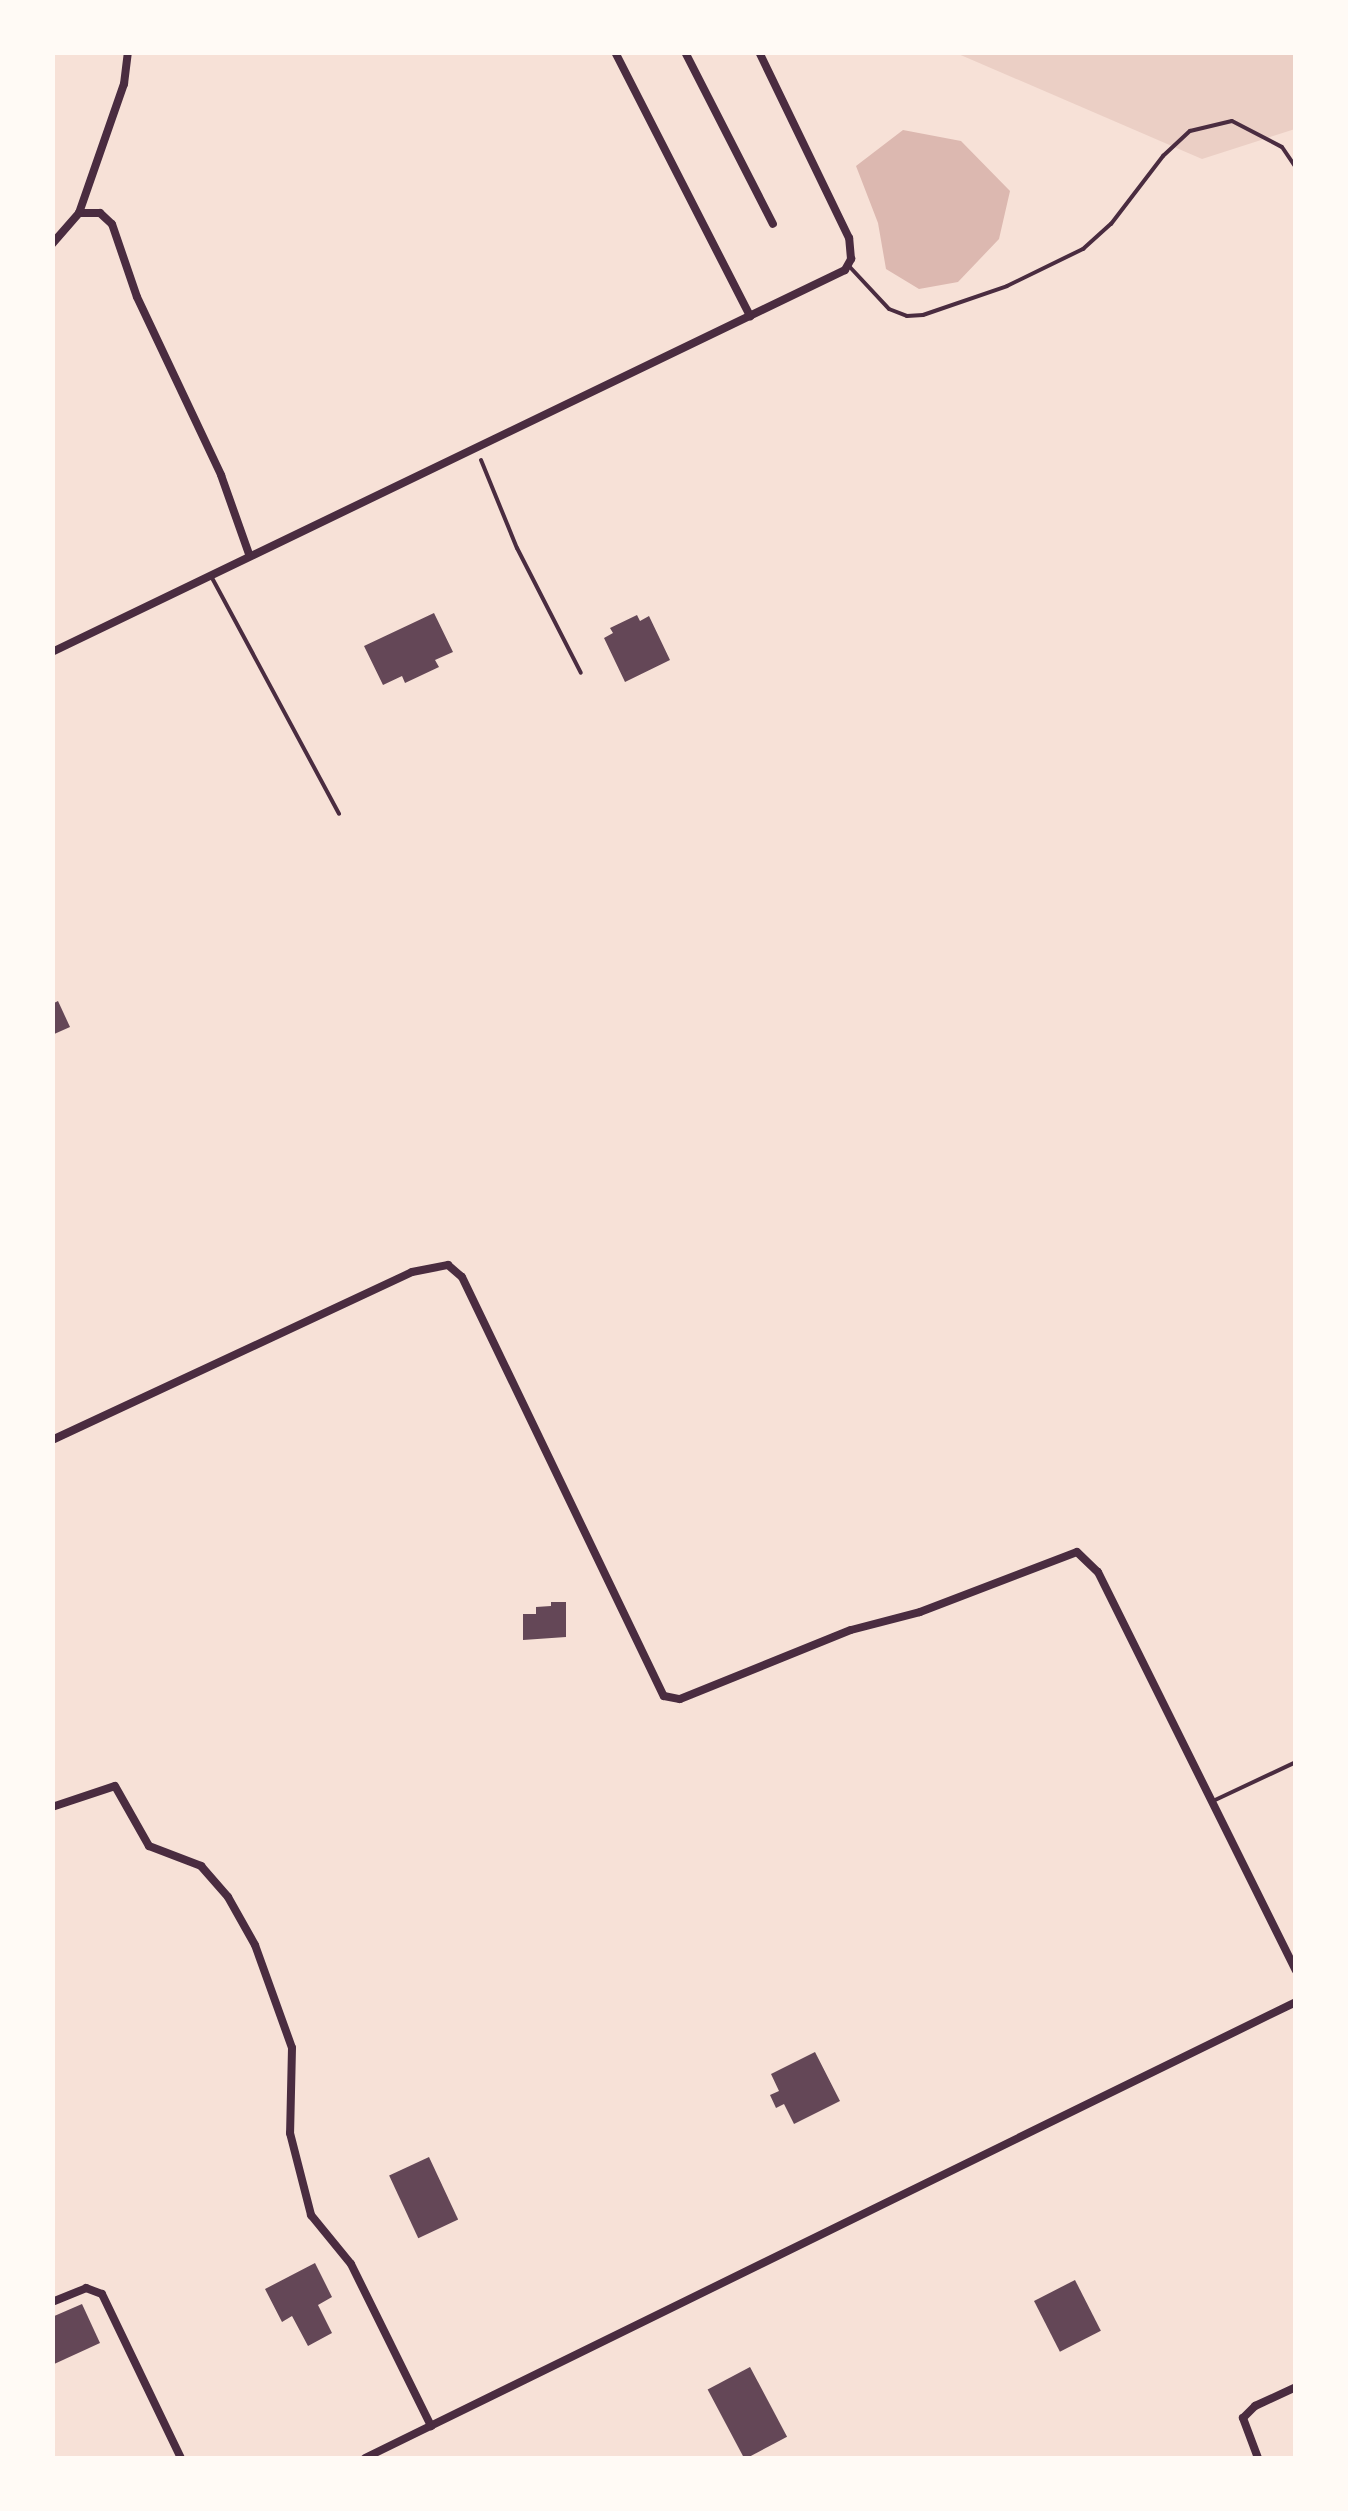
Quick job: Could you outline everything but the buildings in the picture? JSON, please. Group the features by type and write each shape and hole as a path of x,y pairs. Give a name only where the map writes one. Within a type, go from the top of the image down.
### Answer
{"street":[{"path":"52,244 79,212 124,84 128,52"},
{"path":"615,52 750,316"},
{"path":"685,52 773,224"},
{"path":"52,652 848,266 849,238 759,52"},
{"path":"79,212 100,213 112,224 138,297 221,475 249,554"},
{"path":"52,1440 412,1272 448,1265 462,1277 668,1699 680,1699 851,1630 920,1612 1077,1552 1098,1572 1296,1972"},
{"path":"52,1808 114,1786 149,1846 201,1866 228,1898 255,1945 292,2048 290,2133 311,2215 350,2264 431,2426"},
{"path":"365,2458 1296,2002"},
{"path":"52,2302 86,2288 102,2294 181,2458"},
{"path":"1258,2458 1243,2418 1255,2406 1296,2386"}],"lane":[{"path":"848,266 896,314 922,315 990,293 1082,249 1112,224 1163,156 1202,126 1232,121 1256,130 1282,148 1296,168"},
{"path":"210,574 338,814"},
{"path":"1213,1800 1296,1762"}],"path":[{"path":"476,447 517,548 581,673"}],"shaded area":[{"path":"956,53 1295,53 1295,129 1202,159"},
{"path":"903,130 961,141 1010,191 999,239 958,282 919,289 886,269 878,223 856,166"}]}
